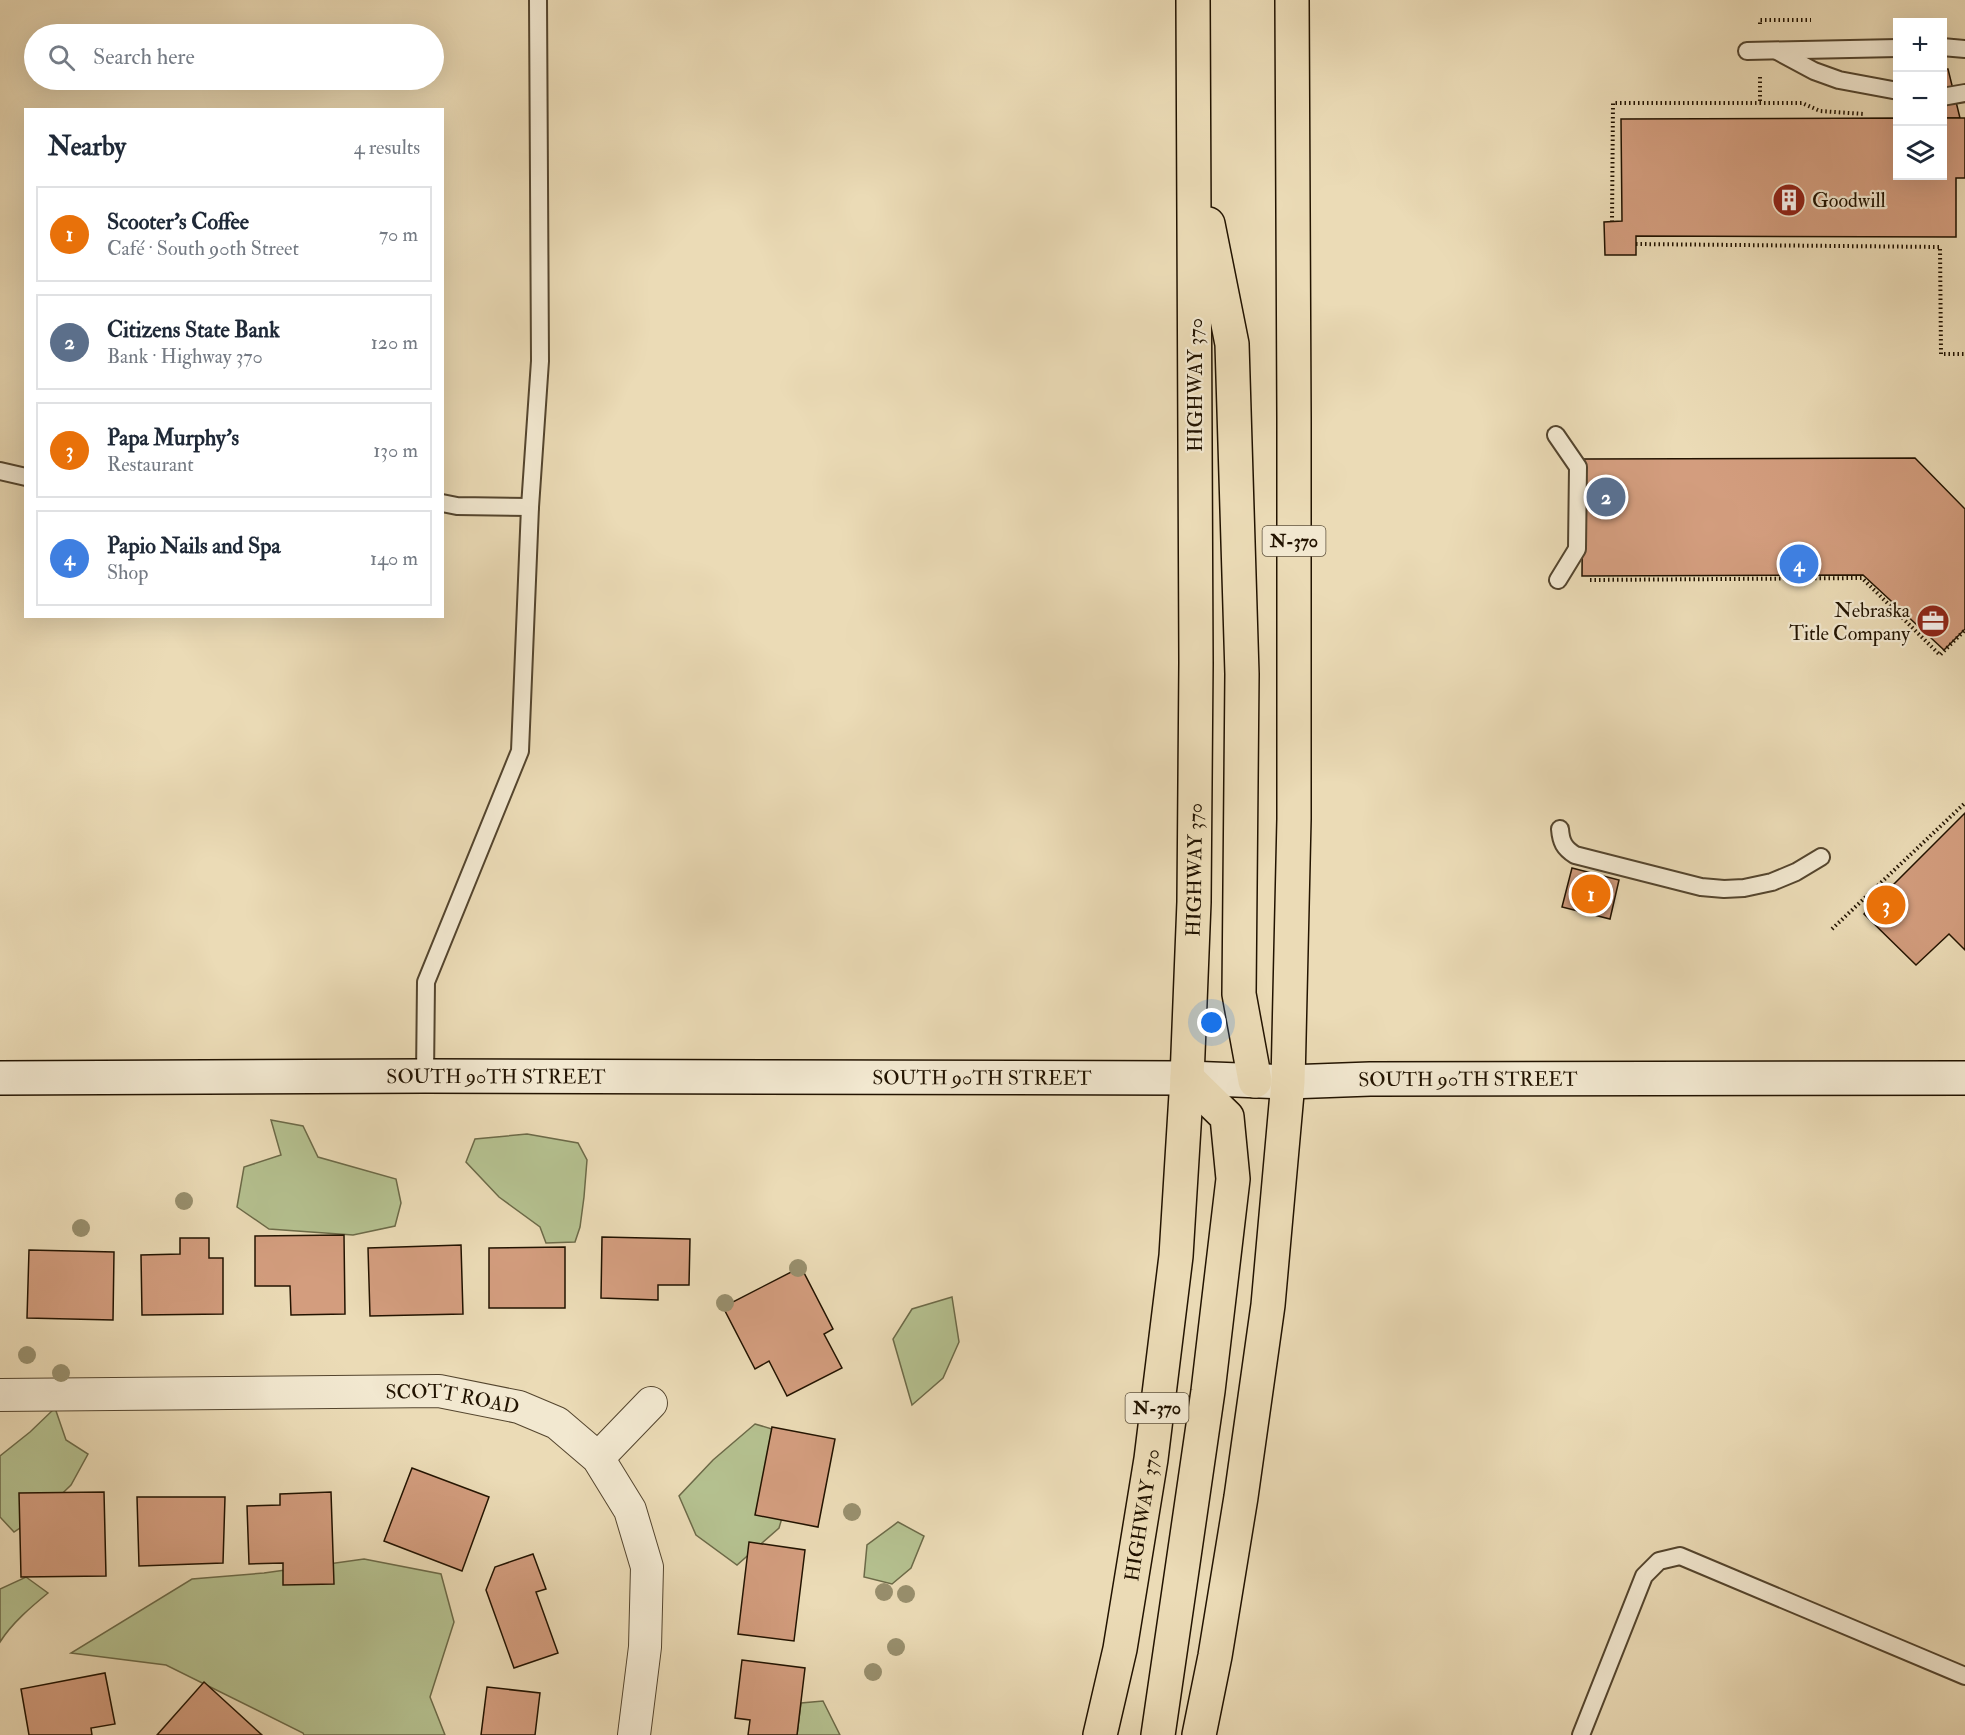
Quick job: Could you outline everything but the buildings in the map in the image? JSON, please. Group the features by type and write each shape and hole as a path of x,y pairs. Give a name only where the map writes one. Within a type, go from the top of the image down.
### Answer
{"highway":[{"name":"HIGHWAY 370","path":"1100,1735 1120,1649 1151,1459 1176,1256 1188,1078 1194,902 1195,735 1193,0"},
{"name":"N-370","path":"1199,1735 1215,1656 1239,1508 1266,1316 1288,1082 1294,819 1292,0"},
{"path":"1193,149 1232,344 1242,674 1239,994 1255,1081"},
{"path":"1158,1735 1208,1390 1233,1179 1227,1118 1188,1078"}],"street":[{"name":"SOUTH 90TH STREET","path":"0,1078 425,1076 1188,1078 1288,1082 1370,1079 1965,1078"},
{"name":"SCOTT ROAD","path":"0,1395 440,1391 519,1407 557,1423 598,1458 630,1510 647,1567 645,1647 634,1735"},
{"path":"598,1458 651,1403"}],"lane":[{"path":"425,1076 426,982 520,751 530,507 540,361 538,0"},
{"path":"1947,47 1965,49"},
{"path":"1747,51 1893,48"},
{"path":"1777,50 1814,71 1839,80 1893,90"},
{"path":"1947,96 1965,93"},
{"path":"1556,435 1578,467 1577,549 1558,580"},
{"path":"0,471 24,477"},
{"path":"444,503 457,506 530,507"},
{"path":"1560,829 1561,840 1566,849 1575,855 1701,887 1744,888 1772,882 1796,872 1821,856"},
{"path":"1581,1735 1644,1576 1659,1561 1680,1556 1965,1676"}],"path":[{"path":"1612,222 1613,103 1802,103 1820,111 1871,114"},
{"path":"1636,244 1940,248 1941,354 1965,354"},
{"path":"1558,580 1862,579 1940,655 1965,630"},
{"path":"1832,929 1965,803"}],"green space":[{"path":"271,1120 303,1126 318,1157 396,1179 401,1203 395,1226 353,1235 269,1229 237,1207 244,1167 281,1155"},
{"path":"527,1134 578,1143 587,1160 580,1227 575,1242 546,1243 540,1227 499,1197 466,1162 475,1139"},
{"path":"952,1297 959,1342 943,1378 912,1405 893,1339 912,1309"},
{"path":"55,1408 66,1440 88,1454 71,1485 41,1514 14,1532 0,1517 0,1456"},
{"path":"755,1424 772,1429 787,1501 779,1528 737,1565 696,1535 679,1496 713,1460"},
{"path":"898,1522 924,1536 911,1568 892,1584 864,1577 867,1545"},
{"path":"364,1559 441,1574 454,1622 430,1697 445,1735 304,1735 166,1665 71,1653 192,1579 264,1573"},
{"path":"26,1577 48,1593 16,1622 0,1642 0,1589"},
{"path":"823,1701 840,1735 797,1735 801,1703"}],"place":[{"name":"Goodwill","path":"1789,200"},
{"name":"Citizens State Bank","path":"1606,497"},
{"name":"Papio Nails and Spa","path":"1799,564"},
{"name":"Nebraska Title Company","path":"1933,621"},
{"name":"Scooter's Coffee","path":"1591,894"},
{"name":"Papa Murphy's","path":"1886,905"}]}
